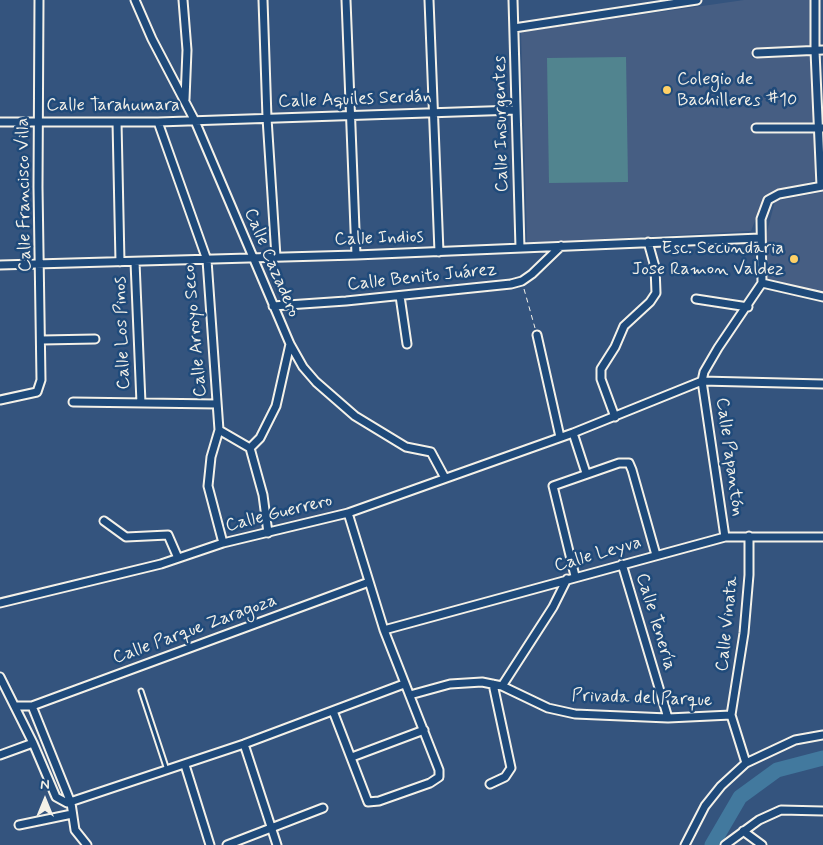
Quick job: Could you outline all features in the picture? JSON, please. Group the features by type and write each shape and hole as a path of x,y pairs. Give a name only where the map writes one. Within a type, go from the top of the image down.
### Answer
{"street":[{"name":"Calle Francisco Villa","path":"0,400 29,394 40,389 42,340 38,0"},
{"name":"Calle Cazadero","path":"135,0 152,40 185,99 273,306 290,344 303,367 316,382 355,416 403,445 431,452 445,478"},
{"path":"183,0 187,50 185,99"},
{"path":"263,0 267,118 276,257"},
{"path":"346,0 356,255"},
{"path":"429,0 439,252"},
{"name":"Calle Insurgentes","path":"513,0 520,248"},
{"path":"514,28 697,0"},
{"path":"702,381 706,368 718,348 748,307 762,283 760,238 764,208 768,200 779,194 822,186 821,128 814,51 815,0"},
{"path":"757,53 823,50"},
{"name":"Calle Aquiles Serdán","path":"195,121 516,110"},
{"name":"Calle Tarahumara","path":"0,122 195,121"},
{"name":"Calle Los Pinos","path":"117,122 120,262"},
{"name":"Calle Arroyo Seco","path":"158,122 206,260 219,430 211,457 208,486 223,543"},
{"path":"756,128 821,128"},
{"name":"Calle Indios","path":"0,265 356,255 760,238"},
{"path":"615,417 601,379 601,369 615,347 624,326 650,302 656,293 655,267 648,242"},
{"name":"Calle Benito Juárez","path":"273,306 496,287 522,281 537,270 561,246"},
{"name":"Calle Los Pinos","path":"135,262 141,404"},
{"path":"762,283 823,297"},
{"path":"400,296 407,344"},
{"path":"696,299 748,307"},
{"path":"536,335 560,437"},
{"path":"42,340 95,339"},
{"path":"250,448 263,433 276,406 290,344"},
{"name":"Calle Guerrero","path":"0,603 178,558 223,543 348,513 615,417 702,381 823,384"},
{"name":"Calle Papantón","path":"702,381 725,537"},
{"path":"72,402 216,404"},
{"path":"219,430 250,448 263,495 268,533"},
{"path":"572,433 586,474"},
{"path":"575,576 552,488 558,483 619,463 629,463 656,555"},
{"path":"333,710 368,802 378,801 430,783 439,777 439,770 384,630 348,513"},
{"path":"104,521 126,537 168,535 178,558"},
{"name":"Calle Vinata","path":"732,716 744,633 749,575 749,536"},
{"name":"Calle Leyva","path":"384,630 575,576 725,537 823,537"},
{"name":"Calle Tenería","path":"622,564 668,718"},
{"path":"502,686 553,607 567,579"},
{"name":"Calle Parque Zaragoza","path":"32,706 368,582"},
{"path":"0,677 34,743 56,797 71,803 244,744 404,684"},
{"name":"Privada del Parque","path":"410,695 466,682 502,686 561,712 668,718 732,716"},
{"path":"490,784 505,777 511,768 493,684"},
{"path":"15,706 32,706 71,803 75,830 87,845"},
{"path":"732,716 746,763"},
{"path":"352,757 424,730"},
{"path":"685,845 705,806 721,786 746,763 795,740 823,736"},
{"path":"0,755 34,743"},
{"path":"244,744 277,845"},
{"path":"185,765 210,845"},
{"path":"227,845 323,808"},
{"path":"725,845 759,820 781,810 823,810"},
{"path":"19,825 72,814"},
{"path":"743,831 762,845"}],"lane":[{"path":"141,691 168,770"}],"path":[{"path":"522,281 536,335"}],"shaded area":[{"name":"Colegio de Bachilleres #10","path":"744,0 811,0 811,45 751,50 752,58 810,56 814,124 751,123 754,134 818,134 817,180 765,195 751,231 527,243 521,32"},
{"name":"Esc. Secundaria Jose Ramon Valdez","path":"823,192 823,295 766,283 766,236 775,201"}],"green space":[{"path":"626,57 628,182 549,183 547,58"}],"waterway":[{"path":"712,845 740,797 777,770 823,758"}],"place":[{"name":"Colegio de Bachilleres #10","path":"667,90"},
{"name":"Esc. Secundaria Jose Ramon Valdez","path":"794,259"}]}
